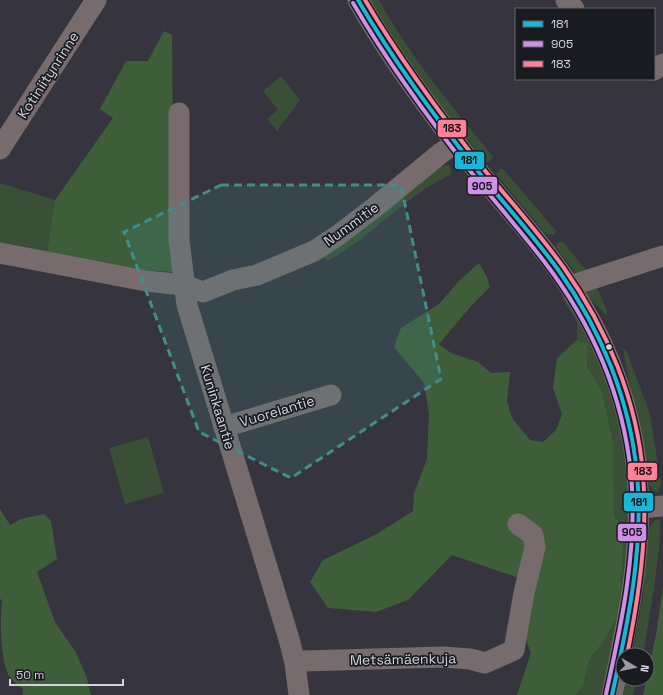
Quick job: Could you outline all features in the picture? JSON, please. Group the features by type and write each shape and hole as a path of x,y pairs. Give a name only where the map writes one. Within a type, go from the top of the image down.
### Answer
{"street":[{"name":"Kotiniitynrinne","path":"0,149 96,0"},
{"path":"358,0 411,84 570,286 605,349 615,375 633,443 638,508 636,575 612,695"},
{"path":"566,0 573,8"},
{"name":"Kuninkaantie","path":"179,113 179,240 189,316 295,663 299,695"},
{"name":"Nummitie","path":"0,253 146,281 184,285 201,279 233,280 257,275 314,251 337,236 441,153 456,143"},
{"path":"570,286 663,256"},
{"name":"Vuorelantie","path":"224,427 331,395"},
{"path":"638,508 663,506"},
{"name":"Metsämäenkuja","path":"295,663 304,661 443,657 470,659 485,663 514,650 524,593 535,547 533,535 518,524"}],"highlighted area":[{"path":"221,185 401,185 441,379 291,478 199,432 124,232"}],"green space":[{"path":"368,0 379,0 404,42 418,62 493,157 489,162 486,162 426,89"},
{"path":"164,31 172,35 174,272 144,270 47,252 55,200 113,118 100,109 126,61 148,61"},
{"path":"281,76 300,100 277,131 267,119 278,110 263,91"},
{"path":"449,165 452,174 427,188 353,245 328,261 321,254 441,166"},
{"path":"500,169 503,169 556,231 554,235 546,234 496,174"},
{"path":"0,183 55,200 47,252 0,244"},
{"path":"558,242 563,242 585,269 585,274 578,276 556,247"},
{"path":"479,263 487,277 490,287 471,306 439,344 451,353 478,362 491,373 510,372 507,401 512,418 530,440 543,442 556,430 562,414 553,388 557,358 577,340 588,343 587,367 602,391 613,441 614,515 624,533 621,587 616,619 603,642 589,660 583,686 576,695 517,695 531,653 526,640 533,583 452,555 408,600 376,612 328,608 310,582 323,560 375,535 413,511 414,493 427,459 429,414 424,383 394,347 401,328 439,304 460,280"},
{"path":"597,287 607,311 607,316 586,294 586,290"},
{"path":"564,291 598,351 625,446 632,511 627,590 605,695 576,695 583,686 589,660 603,642 616,619 621,587 624,533 614,515 613,441 602,391 587,367 588,343 577,340 577,322 563,299"},
{"path":"623,348 627,352 650,414 661,484 658,493 652,489 647,481"},
{"path":"148,437 164,493 125,504 109,448"},
{"path":"0,509 10,525 21,519 44,514 51,521 57,559 37,572 55,622 75,651 86,675 91,695 23,695 23,689 9,676 4,660 1,640 2,600 0,599"},
{"path":"660,519 658,560 645,645 644,647 633,647 643,596 649,528 654,521"},
{"path":"663,587 663,695 643,695 645,687 655,687 655,647 653,647"},
{"path":"625,687 635,687 633,695 623,695"}],"transit line":[{"name":"181","path":"358,0 385,44 445,129 559,271 588,317 611,367 628,419 637,474 639,502 633,585 624,640 612,695"},
{"name":"183","path":"365,0 406,65 451,127 564,268 594,316 617,366 627,392 640,446 644,497 643,542 639,587 628,647"},
{"name":"905","path":"353,3 394,69 424,111 471,172 543,260 560,284 576,308 590,334 612,388 621,416 627,445 633,501 627,584 618,640 606,694"}]}
